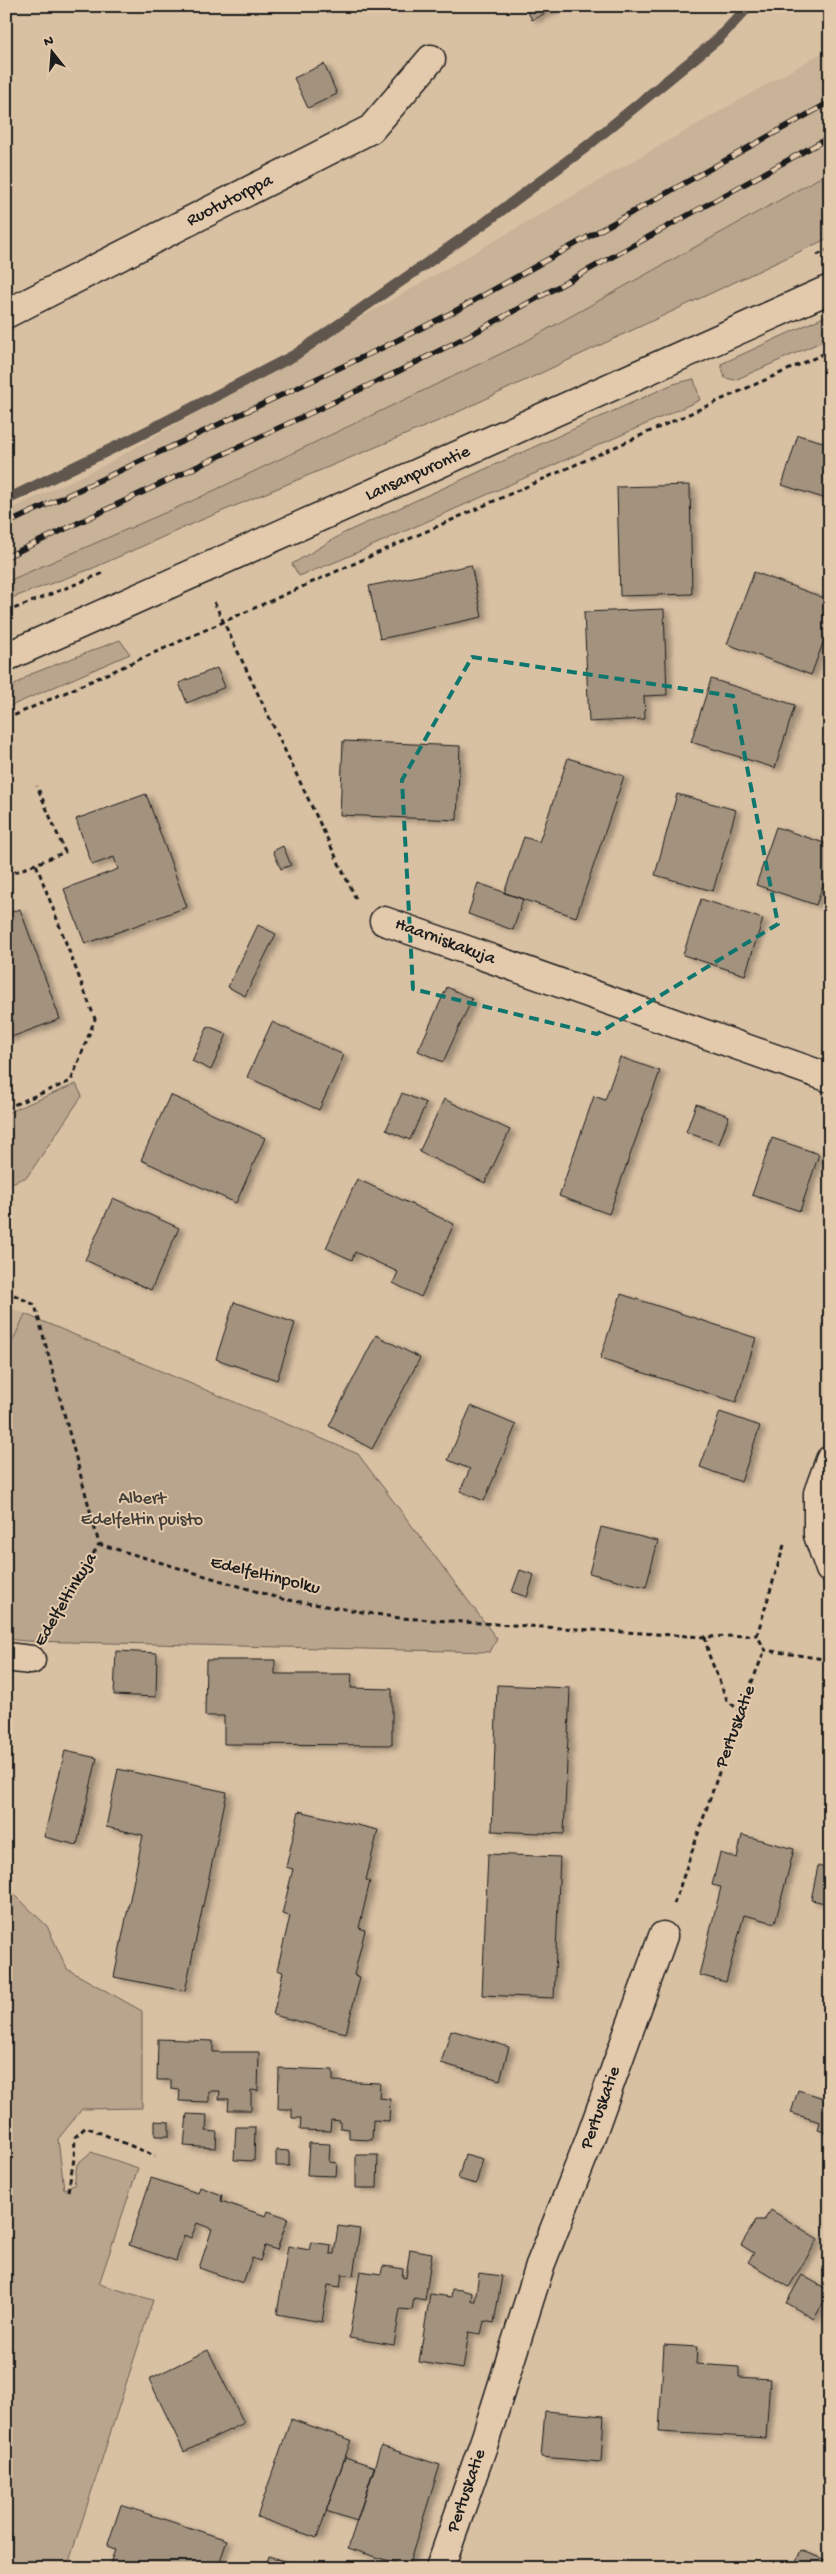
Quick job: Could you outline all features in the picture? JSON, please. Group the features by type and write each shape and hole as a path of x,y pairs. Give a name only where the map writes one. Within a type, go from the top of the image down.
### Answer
{"street":[{"name":"Ruotutorppa","path":"6,314 371,129 431,59"},
{"name":"Lansanpurontie","path":"6,657 830,289"},
{"name":"Haarniskakuja","path":"384,921 830,1078"},
{"path":"830,1460 818,1493 818,1535 830,1569"},
{"name":"Pertuskatie","path":"440,2568 486,2437 541,2264 590,2139 663,1936"}],"path":[{"path":"6,719 830,351"},
{"name":"Haarniskakuja","path":"222,622 359,904 384,921"},
{"path":"6,876 65,852 37,786"},
{"path":"6,1108 71,1081 95,1019 36,864"},
{"path":"6,1291 35,1305 99,1544"},
{"path":"786,1540 757,1635 765,1650 830,1660"},
{"name":"Edelfeltinpolku","path":"99,1544 282,1599 400,1618 705,1637 757,1635"},
{"name":"Edelfeltinkuja","path":"19,1658 99,1544"},
{"path":"705,1637 709,1655 727,1700 740,1712"},
{"name":"Pertuskatie","path":"663,1936 740,1712 765,1650"},
{"path":"68,2192 75,2137 86,2127 155,2156"}],"highlighted area":[{"path":"472,657 733,696 778,924 597,1034 413,989 402,780"}],"shaded area":[{"path":"830,48 830,172 519,345 192,501 6,582 6,511 103,466"},
{"path":"6,1306 25,1314 6,1356"}],"green space":[{"path":"830,172 830,237 443,419 199,521 91,569 6,600 6,582 192,501 519,345"},
{"path":"830,314 830,338 735,380 725,378 721,364"},
{"path":"694,379 700,400 338,561 299,576 292,564 344,533 673,384"},
{"path":"120,640 130,654 6,708 6,691 31,674"},
{"path":"76,1084 82,1096 27,1177 6,1185 6,1113"},
{"name":"Albert Edelfeltin puisto","path":"25,1314 358,1454 497,1639 490,1652 6,1639 6,1356"},
{"path":"6,1886 47,1926 67,1969 142,2011 142,2108 82,2109 58,2139 64,2189 74,2185 77,2164 91,2152 138,2168 99,2284 153,2300 67,2568 6,2568"}],"building":[{"path":"525,6 559,6 532,20"},
{"path":"324,64 337,94 308,108 294,78"},
{"path":"798,435 830,444 830,500 782,485"},
{"path":"690,485 692,594 620,596 617,487"},
{"path":"471,565 482,617 380,639 369,586"},
{"path":"754,572 830,600 830,624 811,675 727,644"},
{"path":"664,609 667,695 644,696 645,719 589,722 584,612"},
{"path":"217,668 225,687 187,703 179,683"},
{"path":"711,679 795,705 775,768 691,742"},
{"path":"343,741 460,746 457,820 340,815"},
{"path":"568,758 624,776 576,917 504,893 524,837 539,842"},
{"path":"146,794 187,907 85,944 64,889 118,869 114,857 92,865 76,819"},
{"path":"677,794 736,810 713,891 655,875"},
{"path":"776,827 830,845 830,865 816,905 756,885"},
{"path":"283,846 291,865 281,869 273,851"},
{"path":"478,883 523,899 513,930 468,914"},
{"path":"701,899 763,919 745,975 683,955"},
{"path":"20,909 60,1019 6,1039 6,914"},
{"path":"258,925 276,934 245,996 228,987"},
{"path":"447,987 472,999 443,1062 418,1051"},
{"path":"272,1022 344,1055 319,1110 247,1077"},
{"path":"208,1026 227,1034 211,1070 192,1061"},
{"path":"620,1057 660,1071 609,1214 559,1196 594,1096 605,1100"},
{"path":"402,1093 426,1103 410,1140 386,1130"},
{"path":"170,1095 265,1138 236,1203 141,1160"},
{"path":"444,1099 510,1130 485,1183 419,1152"},
{"path":"696,1104 729,1116 719,1144 686,1132"},
{"path":"772,1138 819,1154 800,1211 752,1195"},
{"path":"357,1179 454,1224 421,1297 393,1283 398,1272 355,1252 352,1260 326,1248"},
{"path":"113,1198 179,1228 151,1290 85,1260"},
{"path":"621,1294 756,1338 736,1402 600,1359"},
{"path":"234,1302 295,1323 277,1380 216,1359"},
{"path":"376,1335 420,1358 372,1449 329,1426"},
{"path":"471,1406 516,1425 484,1501 460,1491 470,1469 448,1460"},
{"path":"720,1412 760,1426 741,1482 700,1467"},
{"path":"601,1527 658,1541 646,1587 589,1573"},
{"path":"520,1570 534,1575 527,1597 512,1592"},
{"path":"116,1651 157,1653 156,1697 114,1695"},
{"path":"206,1660 275,1660 275,1674 352,1674 351,1688 392,1689 392,1745 224,1744 224,1716 205,1716"},
{"path":"497,1685 570,1688 564,1834 492,1831"},
{"path":"65,1751 97,1758 77,1845 44,1837"},
{"path":"118,1769 227,1792 185,1991 114,1977 143,1835 106,1827"},
{"path":"299,1811 378,1830 366,1880 370,1881 359,1928 365,1930 354,1975 360,1977 346,2033 273,2015 283,1972 277,1970 290,1916 282,1914 293,1869 286,1867"},
{"path":"742,1835 794,1849 775,1923 744,1915 726,1982 699,1975 721,1887 712,1885 720,1853 737,1858"},
{"path":"488,1854 560,1857 554,1998 482,1995"},
{"path":"818,1866 830,1869 830,1904 811,1900"},
{"path":"451,2030 509,2047 500,2080 441,2063"},
{"path":"158,2039 213,2041 213,2052 259,2052 258,2091 251,2090 251,2110 228,2110 229,2099 219,2099 220,2091 209,2091 209,2102 179,2101 180,2090 171,2089 171,2080 157,2080"},
{"path":"279,2068 333,2070 333,2081 380,2083 379,2098 390,2099 389,2121 373,2120 372,2140 349,2139 349,2129 340,2128 340,2121 331,2120 330,2131 300,2130 301,2118 292,2118 292,2109 278,2109"},
{"path":"798,2090 830,2100 830,2134 818,2130 820,2122 791,2113"},
{"path":"187,2114 207,2115 206,2131 217,2132 216,2148 184,2146"},
{"path":"155,2121 169,2122 169,2136 155,2136"},
{"path":"236,2127 255,2127 254,2161 234,2160"},
{"path":"309,2143 330,2144 329,2162 337,2163 336,2176 307,2175"},
{"path":"276,2150 289,2151 289,2166 276,2166"},
{"path":"465,2154 483,2159 476,2184 458,2179"},
{"path":"356,2155 378,2155 377,2188 356,2188"},
{"path":"151,2178 198,2193 200,2187 222,2195 221,2201 266,2216 268,2211 288,2218 277,2250 265,2246 260,2261 252,2258 243,2283 199,2268 212,2229 197,2223 191,2238 184,2235 176,2261 129,2245"},
{"path":"771,2210 818,2239 789,2287 748,2262 754,2253 741,2245 756,2220 764,2220"},
{"path":"338,2226 360,2229 353,2276 342,2274 340,2287 328,2285 322,2322 277,2314 288,2246 309,2250 311,2242 331,2245 330,2254 334,2254"},
{"path":"410,2249 432,2253 425,2300 414,2298 412,2310 400,2309 394,2345 349,2338 360,2271 381,2274 383,2266 392,2267 403,2269 402,2277 406,2278"},
{"path":"479,2273 502,2276 494,2323 484,2321 481,2334 469,2332 463,2369 419,2362 430,2294 451,2297 452,2289 462,2290 472,2293 471,2301 475,2301"},
{"path":"802,2275 830,2291 814,2319 786,2303"},
{"path":"664,2345 697,2347 696,2364 739,2367 739,2377 770,2379 766,2438 659,2432"},
{"path":"208,2350 244,2423 184,2452 149,2379"},
{"path":"545,2411 604,2416 601,2462 541,2457"},
{"path":"291,2419 351,2440 317,2538 257,2517"},
{"path":"381,2446 440,2465 408,2567 348,2548"},
{"path":"345,2457 375,2467 357,2521 326,2511"},
{"path":"121,2505 227,2540 218,2568 109,2566 115,2550 107,2547"},
{"path":"801,2550 830,2562 830,2568 793,2568"},
{"path":"269,2556 303,2568 265,2568"}],"waterway":[{"path":"6,500 134,438 295,355 486,222 586,147 719,38 749,6"}],"railway":[{"path":"6,524 384,347 457,310 830,102"},
{"path":"6,557 397,372 472,334 830,137"}]}
